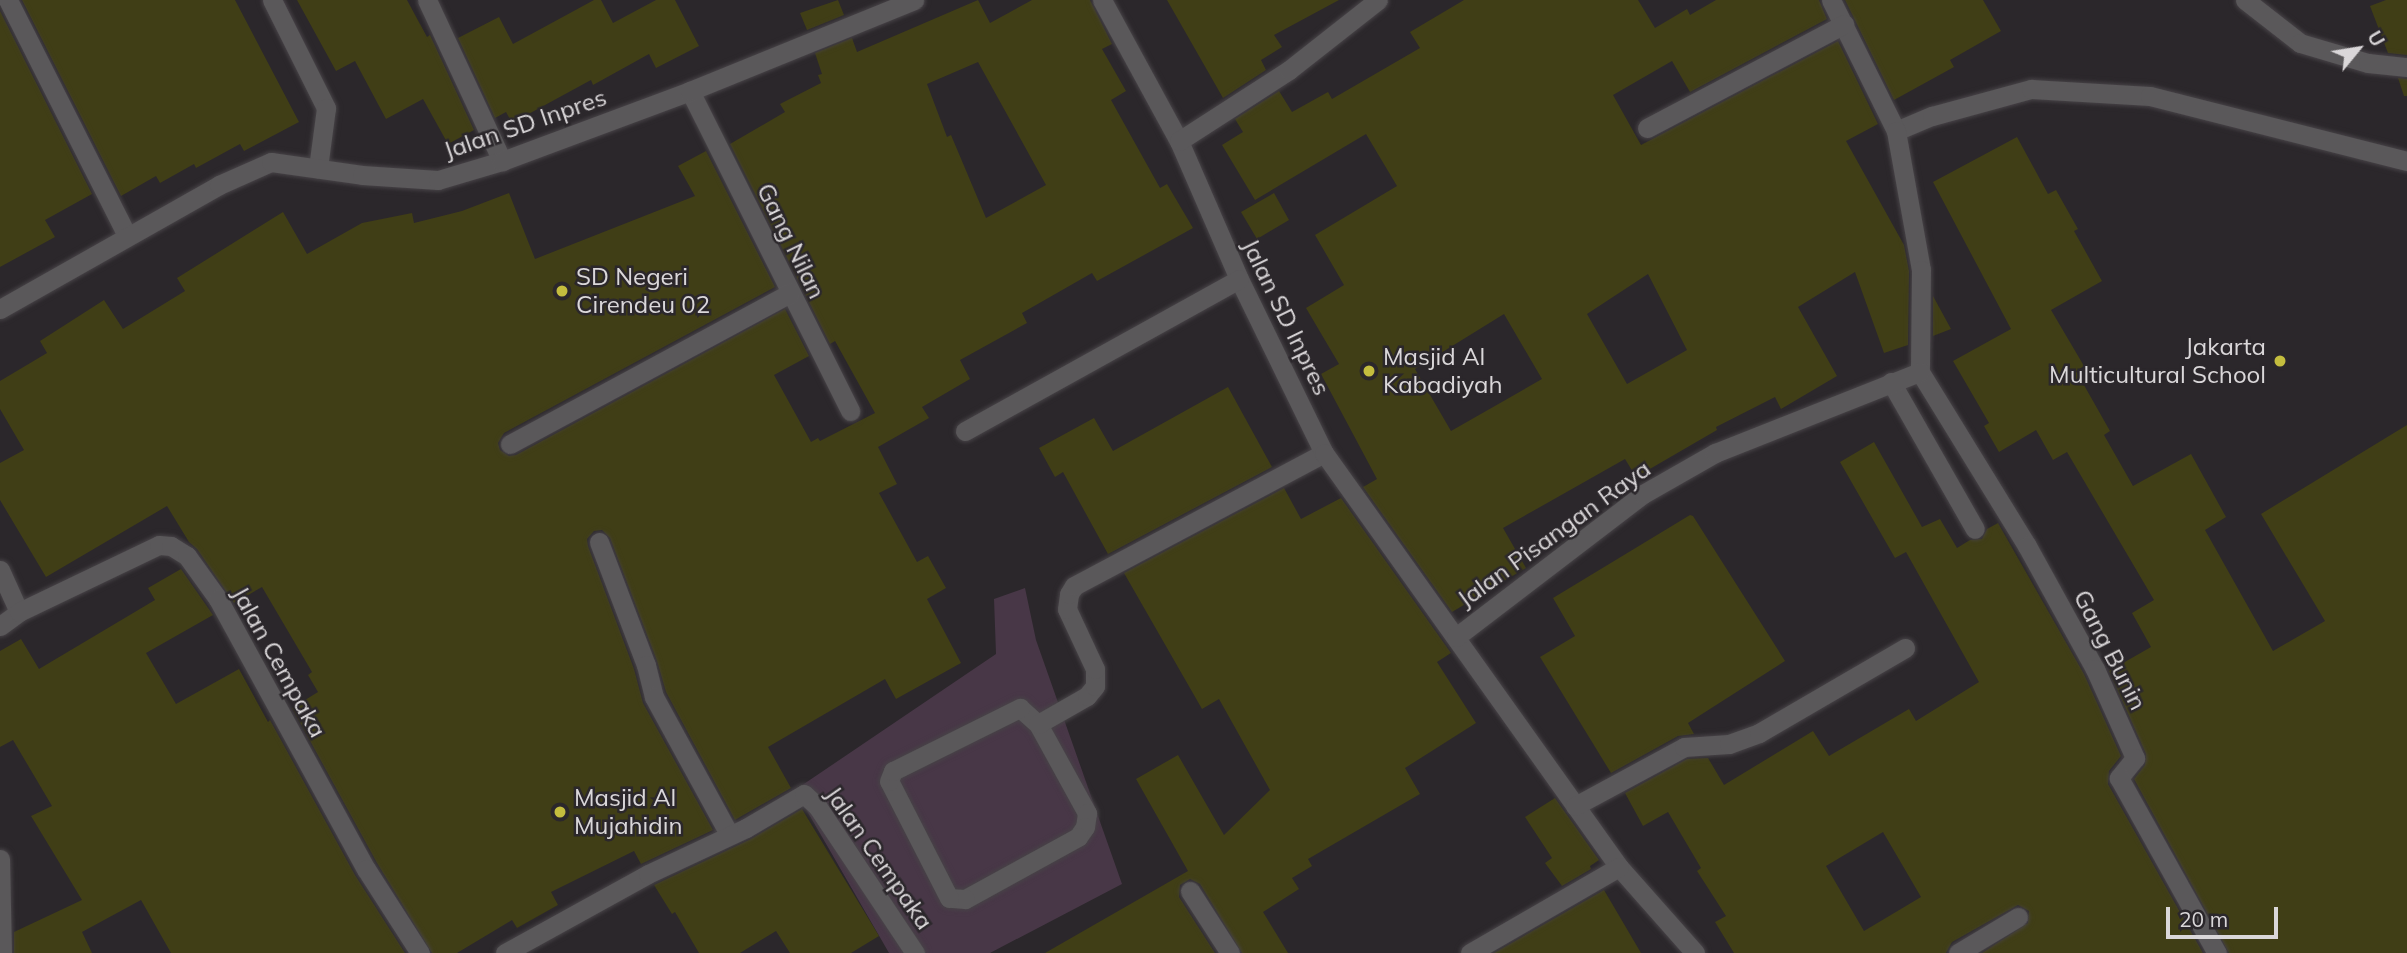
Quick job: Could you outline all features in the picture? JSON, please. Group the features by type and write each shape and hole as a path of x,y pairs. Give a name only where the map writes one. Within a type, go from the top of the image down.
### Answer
{"street":[{"path":"8,0 127,236"},
{"path":"272,0 326,108 318,168"},
{"path":"428,0 502,161"},
{"name":"Jalan SD Inpres","path":"0,309 219,185 271,162 362,175 438,180 502,161 690,91 914,0"},
{"name":"Jalan SD Inpres","path":"1102,0 1179,141 1238,279 1324,453 1456,637"},
{"path":"1179,141 1289,70 1378,0"},
{"path":"1832,0 1896,131 1920,271 1920,372"},
{"path":"2245,0 2300,43 2368,63 2407,67"},
{"path":"1647,128 1844,24"},
{"path":"1896,131 1932,116 2031,89 2150,96 2405,163"},
{"name":"Gang Nilan","path":"690,91 850,411"},
{"path":"965,431 1238,279"},
{"path":"510,444 790,293"},
{"name":"Jalan Pisangan Raya","path":"1695,953 1619,867 1456,637 1643,494 1716,453 1920,372"},
{"name":"Gang Bunin","path":"1920,372 2027,546 2095,669 2136,758 2119,778 2217,953"},
{"path":"1891,382 1975,530"},
{"path":"1038,724 1087,696 1095,686 1095,669 1067,609 1074,586 1324,453"},
{"path":"599,542 646,665 654,697 729,834"},
{"name":"Jalan Cempaka","path":"0,626 19,612 159,545 171,546 187,556 218,599 366,869 420,953"},
{"path":"0,570 19,612"},
{"path":"1575,806 1684,747 1729,744 1759,733 1905,648"},
{"path":"1020,708 1038,724 1087,814 1085,827 1078,837 965,899 949,898 890,781 893,771 1020,708"},
{"name":"Jalan Cempaka","path":"505,953 648,874 805,794 817,806 915,953"},
{"path":"0,859 2,953"},
{"path":"1470,953 1619,867"},
{"path":"1190,891 1230,953"},
{"path":"1958,953 2018,917"}],"shaded area":[{"path":"1025,588 1036,640 1122,884 990,953 889,953 795,790 996,654 994,599"}],"building":[{"path":"22,0 235,0 299,122 244,151 240,144 196,168 194,164 160,183 156,176 121,196"},
{"path":"297,0 407,0 427,37 430,35 474,130 448,144 423,99 386,119 355,61 336,71"},
{"path":"594,0 601,0 613,23 656,0 675,0 699,46 656,68 649,54 593,85 591,80 512,123 506,112 495,118 458,38 499,17 513,44"},
{"path":"838,0 844,15 807,30 800,13"},
{"path":"978,0 990,23 1032,0 1090,0 1112,44 1102,49 1126,91 1111,100 1160,188 1167,184 1193,228 1097,281 1092,273 1022,313 1027,323 960,360 970,379 922,407 929,418 878,447 897,484 879,493 917,562 928,556 946,588 927,599 961,663 896,699 885,679 768,747 791,788 735,820 666,692 657,661 610,538 602,530 594,531 587,539 588,546 634,669 643,703 713,830 641,864 634,851 551,892 558,905 517,928 512,920 457,953 432,953 377,863 292,708 318,692 308,675 312,672 262,587 234,603 197,549 189,542 167,506 46,577 0,500 0,463 24,450 0,409 0,381 47,353 40,341 104,300 123,329 185,291 177,278 283,212 307,254 362,223 412,213 414,223 462,211 509,193 535,259 695,196 678,166 706,151 775,287 504,433 498,443 500,450 509,456 516,455 785,309 809,356 774,375 811,442 818,438 820,441 875,413 835,341 830,344 730,144 785,112 780,104 821,83 818,75 822,74 815,53 852,38 857,52","holes":["978,62 1046,185 986,218 951,135 947,137 927,84"]},
{"path":"1167,0 1339,0 1274,35 1282,47 1261,60 1266,70 1223,98"},
{"path":"1464,0 1638,0 1655,28 1687,9 1690,15 1716,0 1819,0 1827,19 1690,92 1672,61 1613,95 1641,145 1838,41 1878,124 1846,141 1904,245 1909,271 1908,345 1884,353 1855,272 1798,307 1837,376 1781,409 1775,397 1716,427 1717,430 1636,477 1625,459 1503,528 1526,568 1452,612 1363,487 1377,479 1321,374 1339,364 1306,308 1344,285 1315,235 1397,186 1366,134 1255,200 1222,145 1243,132 1235,119 1279,91 1292,112 1328,92 1332,99 1420,48 1410,32","holes":["1648,274 1687,350 1627,384 1587,314","1504,314 1542,379 1451,431 1415,369"]},
{"path":"1845,0 1983,0 2001,31 1950,60 1954,67 1894,100"},
{"path":"2386,0 2407,0 2407,55 2388,53 2370,6"},
{"path":"0,11 92,194 45,220 55,237 0,267"},
{"path":"2398,78 2407,79 2407,96 2404,96"},
{"path":"2017,137 2048,194 2056,190 2078,229 2074,231 2102,281 2051,310 2084,366 2076,371 2110,431 2104,435 2133,486 2191,454 2226,517 2205,530 2273,651 2325,621 2261,514 2407,425 2407,953 2229,953 2134,779 2145,765 2146,754 2109,671 2151,647 2132,613 2154,600 2067,452 2053,460 2036,430 1999,452 1984,426 1989,423 1953,361 2011,329 1933,182"},
{"path":"1274,193 1289,220 1257,239 1241,212"},
{"path":"1933,296 1951,329 1933,336"},
{"path":"1228,387 1272,467 1108,554 1063,472 1055,477 1039,448 1094,418 1113,451"},
{"path":"1874,442 1922,527 1940,519 1957,548 1970,540 1982,539 1987,529 1998,523 2084,674 2121,756 2109,771 2108,784 2203,953 1982,953 2028,923 2029,911 2018,905 1952,942 1946,953 1734,953 1715,922 1726,916 1697,871 1701,868 1668,812 1643,826 1625,793 1687,759 1708,758 1724,785 1813,731 1829,756 1909,709 1916,721 1979,682 1906,552 1895,558 1840,462","holes":["1883,832 1921,897 1864,931 1826,866"]},
{"path":"1284,488 1301,519 1341,498 1451,653 1437,662 1476,723 1405,768 1420,794 1308,859 1312,866 1292,878 1299,889 1263,912 1288,953 1242,953 1200,884 1190,879 1180,885 1179,897 1215,953 1045,953 1188,871 1136,779 1178,755 1224,835 1270,790 1219,699 1202,709 1124,573"},
{"path":"1690,515 1785,661 1688,723 1694,734 1678,736 1611,773 1540,657 1575,636 1553,598"},
{"path":"181,569 213,615 146,653 176,704 239,669 355,875 405,953 171,953 141,900 82,932 92,953 14,953 14,932 82,900 31,816 52,806 13,740 0,747 0,651 21,639 39,669 155,600 148,588"},
{"path":"1555,798 1599,860 1590,866 1591,869 1562,886 1545,863 1552,858 1525,817"},
{"path":"802,809 879,936 851,953 790,953 776,931 740,953 699,953 675,912 672,914 654,885 751,839"},
{"path":"1604,890 1641,953 1494,953"}],"place":[{"name":"SD Negeri Cirendeu 02","path":"562,291"},
{"name":"Jakarta Multicultural School","path":"2280,361"},
{"name":"Masjid Al Kabadiyah","path":"1369,371"},
{"name":"Masjid Al Mujahidin","path":"560,812"}]}
